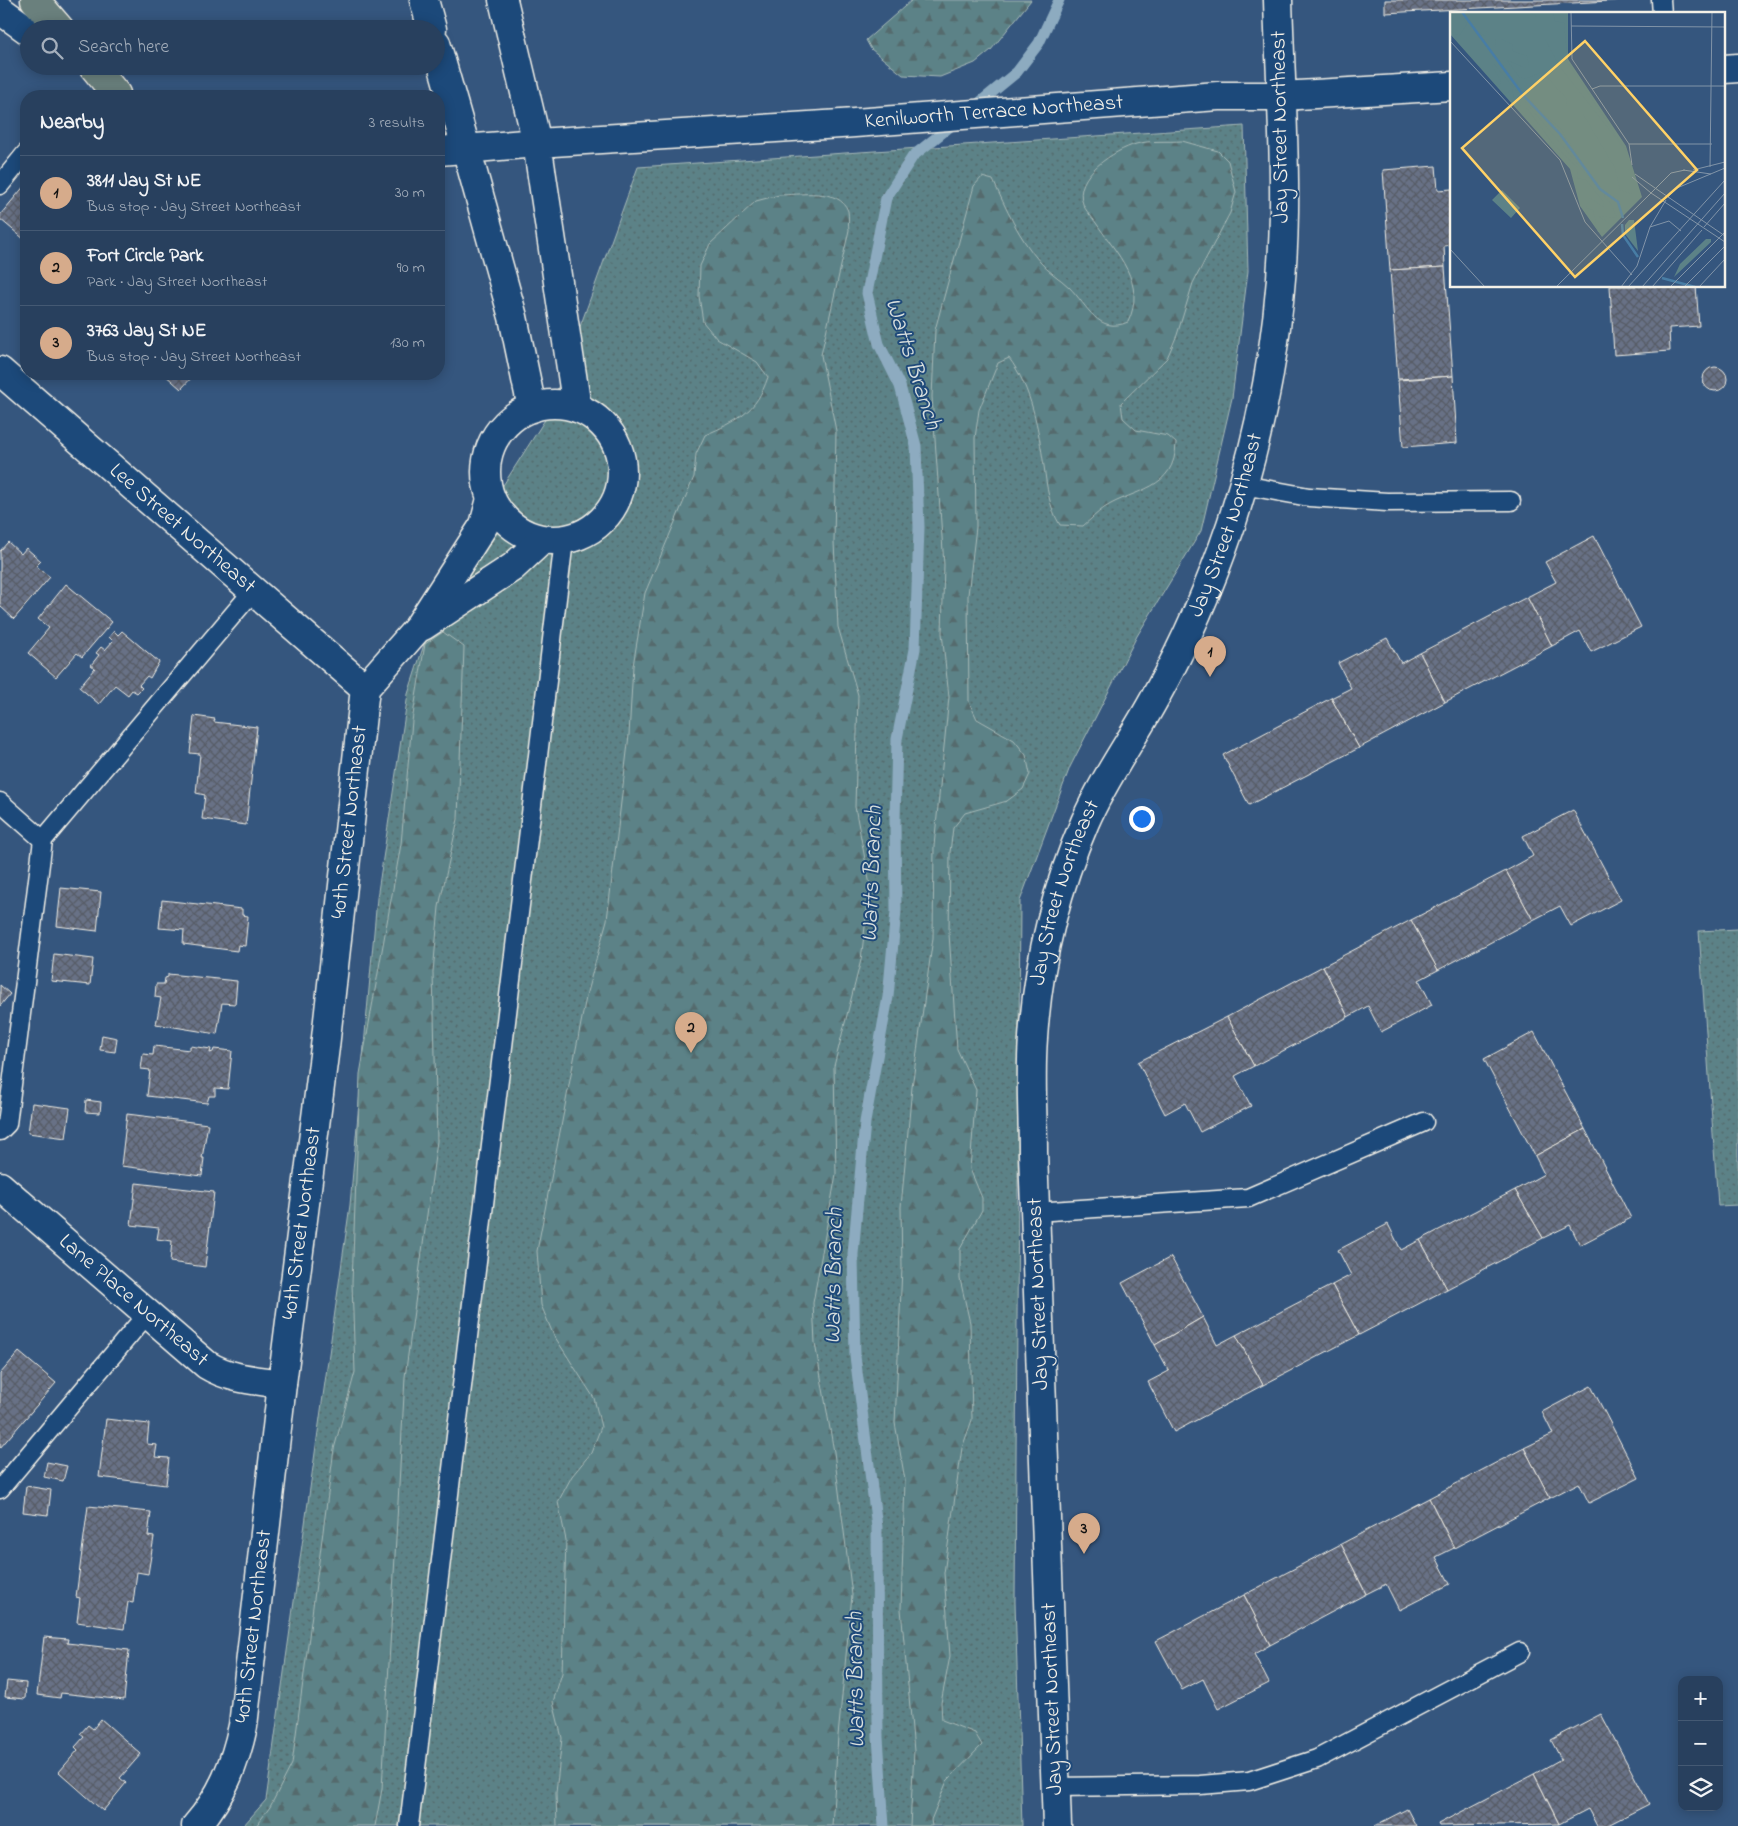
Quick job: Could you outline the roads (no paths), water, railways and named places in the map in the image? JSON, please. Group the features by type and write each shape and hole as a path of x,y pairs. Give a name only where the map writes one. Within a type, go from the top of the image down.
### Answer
{"highway":[{"path":"35,0 52,20"},
{"path":"100,75 114,90"}],"street":[{"path":"424,0 430,20"},
{"path":"503,0 537,143 577,408"},
{"name":"Jay Street Northeast","path":"1057,1826 1032,1041 1044,950 1055,905 1069,861 1086,818 1107,777 1156,697 1198,613 1243,485 1268,378 1279,299 1284,210 1278,0"},
{"path":"0,10 20,24"},
{"path":"445,74 514,317 532,408"},
{"path":"90,75 111,90"},
{"name":"Kenilworth Terrace Northeast","path":"445,150 1218,96 1281,96 1450,86"},
{"name":"Lee Street Northeast","path":"0,371 365,688"},
{"path":"417,629 553,540 585,534 603,520 616,502 622,480 621,457 612,437 597,419 577,408 555,404 532,408 512,418 497,436 488,456 486,478 491,499 504,518 521,532 553,540"},
{"path":"365,688 417,629 484,525 491,499"},
{"name":"40th Street Northeast","path":"196,1826 221,1793 231,1771 243,1726 282,1384 325,1047 365,688"},
{"name":"Lane Place Northeast","path":"0,1186 196,1356 217,1371 243,1380 282,1384"}],"lane":[{"path":"0,185 20,160"},
{"path":"1243,485 1308,497 1388,502 1510,501"},
{"path":"409,1826 553,540"},
{"path":"0,1132 7,1124 43,840 253,591"},
{"path":"0,802 43,840"},
{"path":"1036,1212 1248,1198 1424,1122"},
{"path":"0,1490 147,1314"},
{"path":"1056,1787 1200,1786 1249,1781 1317,1759 1520,1652"}],"waterway":[{"name":"Watts Branch","path":"973,108 1017,72 1039,43 1059,0"},
{"name":"Watts Branch","path":"884,1826 878,1737 877,1527 855,1356 853,1254 865,1122 888,997 896,911 895,821 897,739 915,649 919,527 916,446 900,386 879,344 867,293 886,198 913,156 957,121"}],"place":[{"name":"3811 Jay St NE","path":"1210,677"},
{"name":"Fort Circle Park","path":"691,1053"},
{"name":"3763 Jay St NE","path":"1084,1554"}]}
